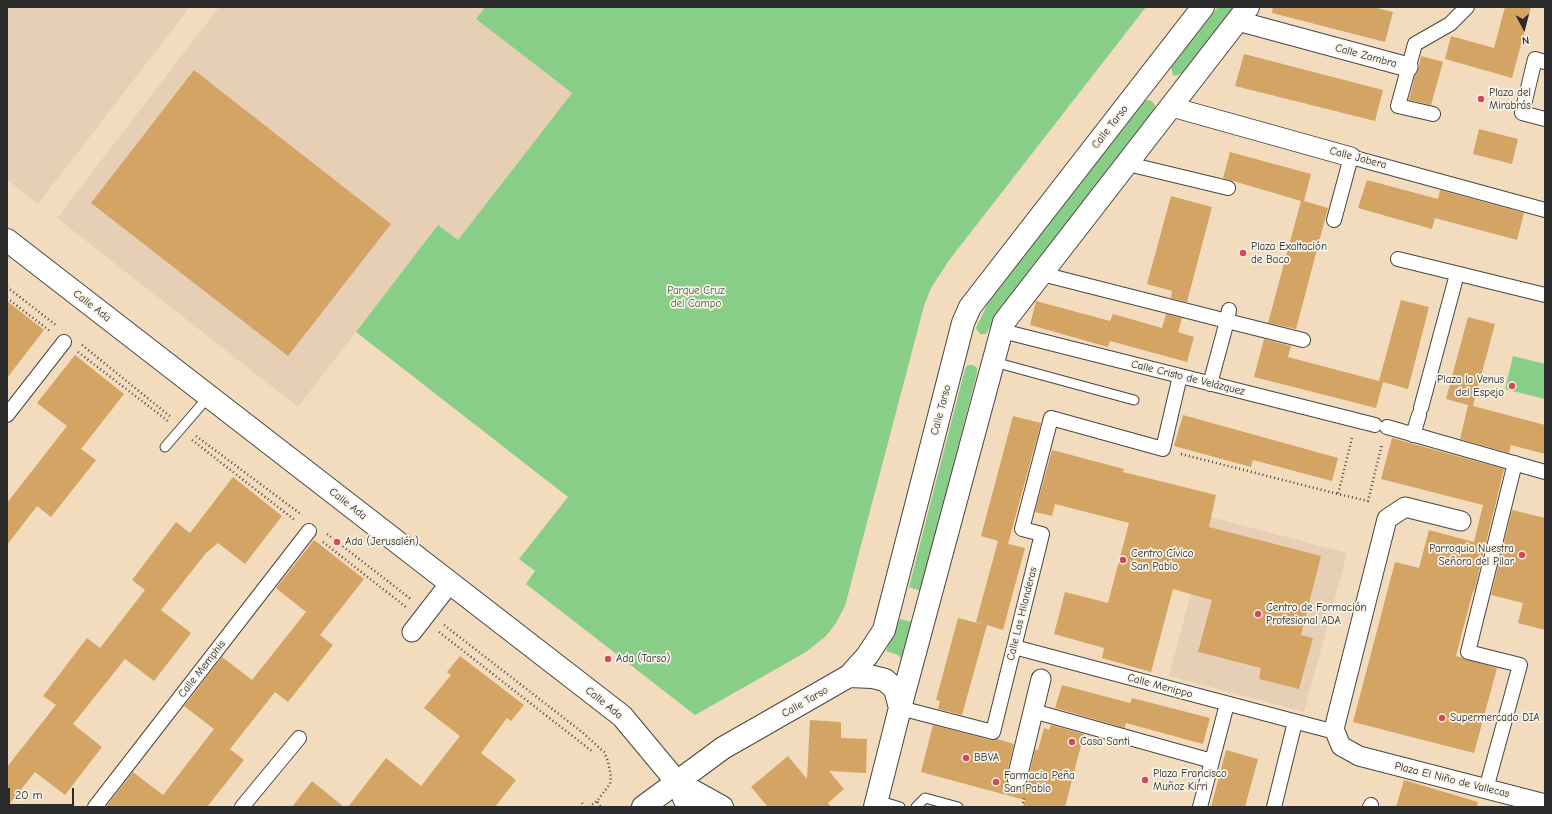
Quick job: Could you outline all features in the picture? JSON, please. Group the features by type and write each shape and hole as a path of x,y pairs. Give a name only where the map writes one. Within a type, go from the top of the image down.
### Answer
{"street":[{"name":"Calle Tarso","path":"643,807 723,748 849,676 867,656 884,630 963,323 970,307 1203,7"},
{"name":"Calle Zambra","path":"1243,14 1408,67 1414,44 1450,24 1467,7"},
{"path":"876,804 900,708 1004,322 1243,14"},
{"path":"1545,62 1535,59 1522,113 1545,119"},
{"path":"1408,67 1398,106 1433,114"},
{"name":"Calle Jabera","path":"1172,107 1545,210"},
{"path":"1334,220 1351,157"},
{"path":"1128,164 1228,188"},
{"name":"Calle Ada","path":"7,240 622,716 677,782"},
{"path":"1398,259 1545,295"},
{"path":"1042,274 1228,316 1303,340"},
{"path":"1413,435 1457,274"},
{"path":"1210,384 1228,316"},
{"name":"Calle Cristo de Velázquez","path":"1002,331 1381,426 1545,472"},
{"path":"7,415 64,336"},
{"path":"1163,449 1180,376"},
{"name":"Calle Las Hilanderas","path":"900,708 993,732 1042,534 1022,530 1051,418 1163,449"},
{"path":"1486,789 1520,665 1468,652 1515,463"},
{"path":"1335,732 1336,721 1387,519 1405,507 1461,521"},
{"name":"Calle Memphis","path":"95,807 308,525"},
{"path":"412,632 450,583"},
{"name":"Calle Menippo","path":"1014,647 1335,732"},
{"path":"1017,778 1048,656"},
{"path":"849,676 873,677 885,680 895,689 900,708"},
{"path":"1200,807 1227,704"},
{"path":"1033,711 1212,761"},
{"path":"1274,807 1301,724"},
{"name":"Plaza El Niño de Vallecas","path":"1335,732 1341,746 1359,756 1545,804"},
{"path":"242,807 299,738"},
{"path":"677,782 688,807"},
{"path":"677,782 722,807"}],"lane":[{"path":"994,362 1134,400"},
{"path":"164,447 209,396"},
{"path":"916,807 925,798 958,807"},
{"path":"876,804 900,807"}],"path":[{"path":"7,287 64,336"},
{"path":"81,345 308,525"},
{"path":"1338,494 1356,420"},
{"path":"1163,449 1368,501 1381,426"},
{"path":"326,533 582,732 604,752 610,770 610,784 597,800 588,807"},
{"path":"597,800 600,807"},
{"path":"582,803 585,807"}],"shaded area":[{"path":"7,7 190,7 38,204 7,180"},
{"path":"219,7 485,7 476,19 572,93 458,240 438,226 298,407 57,218"},
{"name":"Centro de Formación Profesional ADA","path":"1211,517 1347,553 1304,712 1169,676"}],"green space":[{"name":"Parque Cruz del Campo","path":"485,7 1146,7 950,259 931,288 924,306 845,606 836,623 826,636 806,652 695,715 526,584 535,571 519,559 568,497 356,332 438,225 458,240 572,93 476,19"},
{"path":"1218,7 1234,7 1182,73 1176,76 1173,75 1171,67"},
{"path":"1147,100 1152,101 1155,105 1153,111 999,310 986,334 980,334 976,328 989,301 1143,103"},
{"name":"Plaza la Venus del Espejo","path":"1513,356 1545,364 1545,399 1505,389"},
{"path":"968,365 973,365 977,368 977,373 921,591 909,587 965,369"},
{"path":"900,619 913,622 903,660 898,655 886,651"}],"building":[{"path":"1273,7 1373,7 1393,12 1385,42 1272,13"},
{"path":"1505,7 1531,7 1512,78 1445,59 1451,36 1494,48"},
{"path":"1244,54 1383,90 1375,121 1235,86"},
{"path":"1421,56 1443,62 1431,105 1409,100"},
{"path":"194,70 391,224 288,356 91,203"},
{"path":"1479,129 1518,139 1512,164 1473,154"},
{"path":"1230,152 1311,174 1304,201 1328,208 1296,329 1268,323 1301,201 1223,178"},
{"path":"1367,180 1438,199 1440,190 1524,213 1517,240 1435,218 1432,229 1358,208"},
{"path":"1171,196 1212,207 1187,302 1171,298 1172,291 1147,284"},
{"path":"1401,300 1429,307 1408,389 1383,382 1376,408 1254,377 1264,339 1291,346 1288,357 1379,381"},
{"path":"7,301 44,330 7,378"},
{"path":"1036,301 1110,321 1113,314 1162,328 1166,314 1182,318 1178,332 1194,337 1187,362 1110,341 1108,347 1030,325"},
{"path":"1468,317 1495,324 1473,406 1545,425 1545,454 1511,445 1509,453 1460,439 1468,405 1446,399"},
{"path":"75,355 124,394 81,449 96,460 51,517 37,506 7,545 7,503 67,426 37,403"},
{"path":"1183,415 1338,458 1332,481 1253,460 1251,467 1174,446"},
{"path":"1013,416 1041,423 1008,544 1025,548 1003,630 987,625 962,715 938,709 940,701 936,700 958,618 985,625 976,622 998,541 1005,543 981,536"},
{"path":"1392,438 1504,469 1474,592 1473,591 1456,656 1497,668 1474,753 1353,722 1395,562 1419,568 1429,530 1474,542 1483,505 1381,479"},
{"path":"1052,450 1124,469 1123,472 1216,495 1209,527 1321,556 1301,635 1313,638 1299,689 1259,679 1261,668 1198,652 1212,600 1173,589 1151,672 1102,658 1104,648 1054,634 1065,592 1108,603 1129,523 1055,504 1052,516 1035,512"},
{"path":"233,477 282,516 245,564 218,543 206,553 161,610 191,633 154,681 125,659 73,724 102,747 65,795 35,772 7,807 7,767 56,705 43,696 87,638 100,648 145,590 132,580 176,522 190,533"},
{"name":"Parroquia Nuestra Señora del Pilar","path":"1512,510 1545,518 1545,630 1518,623 1523,603 1491,595"},
{"path":"314,540 364,579 320,635 333,645 288,702 275,692 230,749 244,760 207,807 106,807 133,772 163,795 214,729 184,706 222,657 252,680 306,612 276,588"},
{"path":"460,656 524,705 511,721 507,718 481,753 516,780 495,807 348,807 386,758 421,786 460,736 424,708 451,675 447,672"},
{"path":"1062,685 1130,703 1132,698 1210,718 1203,744 1126,723 1125,728 1055,708"},
{"path":"810,720 841,722 841,738 867,739 866,773 829,771 844,789 828,803 831,807 768,807 751,787 788,756 807,779"},
{"path":"933,725 991,740 997,739 1014,744 1006,776 1009,786 1015,789 1020,788 1028,781 1035,749 1038,750 1044,728 1049,730 1051,725 1084,734 1065,807 1023,807 1025,800 921,772"},
{"path":"1226,750 1258,759 1245,807 1211,807"},
{"path":"1404,780 1478,802 1477,807 1396,807"},
{"path":"312,781 344,807 292,807"}],"place":[{"name":"Plaza del Mirabrás","path":"1481,99"},
{"name":"Plaza Exaltación de Baco","path":"1243,253"},
{"name":"Plaza la Venus del Espejo","path":"1512,386"},
{"name":"Ada (Jerusalén)","path":"337,542"},
{"name":"Parroquia Nuestra Señora del Pilar","path":"1522,555"},
{"name":"Centro Cívico San Pablo","path":"1123,560"},
{"name":"Centro de Formación Profesional ADA","path":"1258,614"},
{"name":"Ada (Tarso)","path":"608,659"},
{"name":"Supermercado DIA","path":"1442,718"},
{"name":"Casa Santi","path":"1072,742"},
{"name":"BBVA","path":"966,758"},
{"name":"Plaza Francisco Muñoz Kirri","path":"1145,780"},
{"name":"Farmacia Peña San Pablo","path":"996,782"}]}
